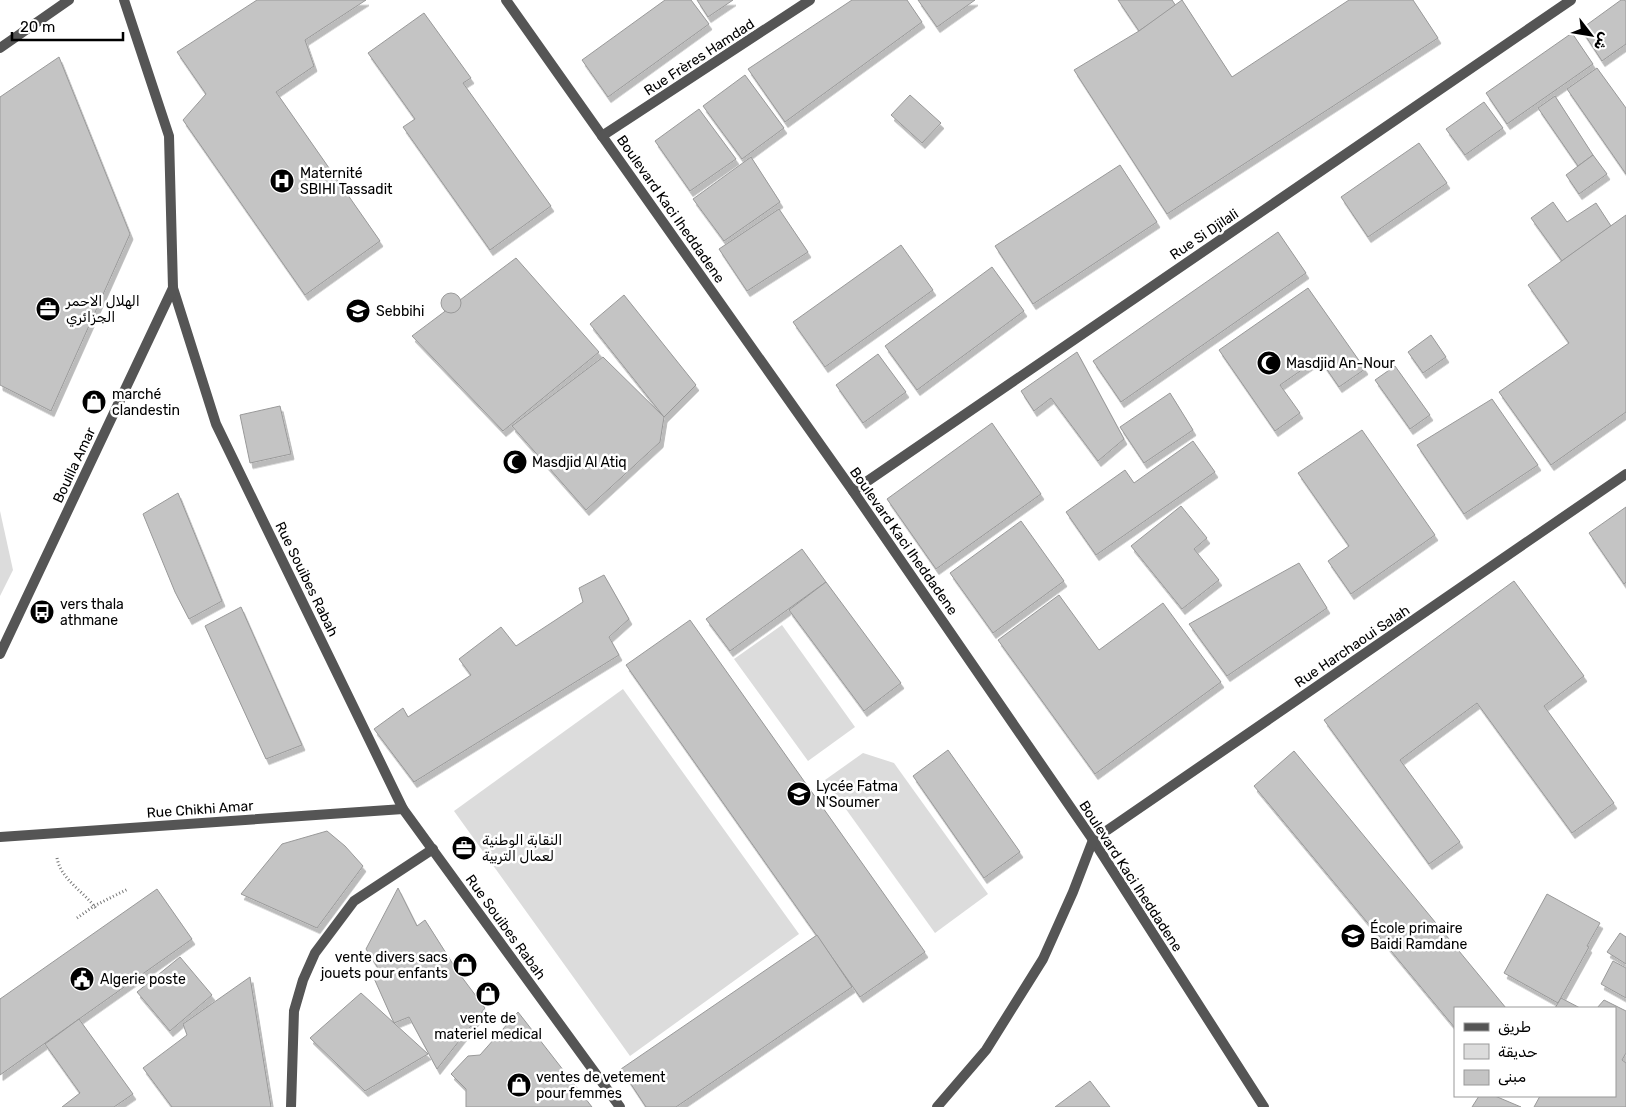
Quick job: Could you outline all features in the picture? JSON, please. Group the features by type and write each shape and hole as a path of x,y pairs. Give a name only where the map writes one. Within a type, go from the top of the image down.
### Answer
{"street":[{"path":"0,48 69,0"},
{"name":"Rue Souibes Rabah","path":"124,0 170,136 173,288 216,424 403,809 620,1107"},
{"name":"Boulevard Kaci Iheddadene","path":"506,0 853,491 1093,840 1264,1107"},
{"name":"Rue Frères Hamdad","path":"602,136 810,0"},
{"name":"Rue Si Djilali","path":"853,491 1571,0"},
{"name":"Boulila Amar","path":"0,654 173,288"},
{"name":"Rue Harchaoui Salah","path":"1093,840 1626,474"},
{"name":"Rue Chikhi Amar","path":"0,837 403,809"},
{"path":"937,1107 986,1050 1043,959 1073,892 1093,840"},
{"path":"291,1107 294,1011 303,980 315,953 354,900 432,849"}],"path":[{"path":"67,877 94,906"},
{"path":"80,918 94,906 128,889"}],"green space":[{"path":"0,511 13,570 0,596"},
{"path":"782,625 855,727 808,761 734,659"},
{"path":"623,689 799,934 630,1056 454,811"},
{"path":"863,753 894,763 988,894 935,933 825,780"}],"building":[{"name":"Maternité SBIHI Tassadit","path":"257,0 366,0 305,40 314,66 276,92 380,241 305,295 183,120 206,94 177,52"},
{"path":"665,0 691,0 709,24 608,97 582,60"},
{"path":"697,0 733,0 708,17"},
{"path":"852,0 907,0 922,22 785,122 748,69"},
{"path":"918,0 975,0 937,27"},
{"path":"1118,0 1172,0 1176,6 1139,31"},
{"path":"1182,0 1232,77 1349,0 1413,0 1438,38 1167,214 1074,70 1139,31"},
{"path":"1621,0 1626,2 1626,44 1602,61 1581,29"},
{"path":"424,13 471,78 463,83 551,206 490,250 403,127 415,119 368,53"},
{"path":"1572,33 1593,64 1507,124 1486,93"},
{"name":"الهلال الاحمر الجزائري","path":"59,57 130,234 51,411 0,385 0,97"},
{"path":"1597,68 1626,108 1626,174 1567,89"},
{"path":"745,75 784,128 742,159 703,106"},
{"path":"910,95 941,123 922,143 891,115"},
{"path":"1555,96 1593,155 1578,166 1538,108"},
{"path":"1484,102 1503,128 1465,155 1446,129"},
{"path":"699,109 736,159 690,191 655,141"},
{"path":"1419,143 1447,183 1368,237 1341,197"},
{"path":"1593,155 1607,174 1579,194 1566,175"},
{"path":"751,157 780,202 724,241 693,199"},
{"path":"1120,165 1157,222 1033,304 995,246"},
{"path":"1553,202 1567,222 1596,203 1611,226 1562,261 1531,218"},
{"path":"779,209 808,252 747,291 719,249"},
{"path":"1626,215 1626,412 1551,465 1499,392 1569,343 1528,285"},
{"path":"1278,232 1306,273 1121,402 1093,361"},
{"path":"901,245 933,290 825,367 793,322"},
{"path":"516,258 599,352 503,431 412,336"},
{"path":"992,267 1024,311 917,390 885,346"},
{"name":"Masdjid An-Nour","path":"1308,288 1365,369 1339,387 1319,358 1280,385 1300,413 1275,431 1219,350"},
{"path":"451,293 458,296 461,303 458,310 451,313 444,310 441,303 444,296"},
{"path":"624,295 696,385 664,417 590,324"},
{"path":"1431,335 1446,357 1423,373 1408,352"},
{"path":"1077,352 1124,439 1098,461 1051,398 1034,411 1021,391"},
{"path":"878,354 906,392 863,423 836,385"},
{"path":"603,357 664,417 660,442 586,510 512,426"},
{"path":"1395,366 1430,415 1410,429 1375,380"},
{"path":"1170,393 1193,430 1144,463 1120,427"},
{"path":"1492,399 1538,465 1464,514 1417,445"},
{"path":"280,406 291,454 250,463 240,415"},
{"path":"992,423 1041,494 936,569 887,499"},
{"path":"1362,430 1435,535 1351,594 1328,561 1349,546 1298,473"},
{"path":"1193,441 1215,472 1096,555 1066,512 1125,470 1134,483"},
{"path":"178,493 222,601 189,619 175,592 143,514"},
{"path":"1181,506 1207,538 1194,549 1219,580 1182,609 1131,546"},
{"path":"1626,507 1626,582 1624,584 1589,533"},
{"path":"1021,521 1064,581 993,633 950,573"},
{"path":"802,549 826,582 730,651 706,619"},
{"path":"1299,563 1327,608 1227,676 1189,624"},
{"path":"604,575 629,619 609,637 619,655 414,782 374,729 403,708 408,717 471,675 459,659 501,627 516,646 583,602 579,588"},
{"path":"1514,581 1584,676 1544,706 1614,803 1572,833 1477,703 1400,760 1460,842 1429,864 1324,720"},
{"path":"826,582 901,683 864,711 789,610"},
{"path":"1059,595 1099,650 1163,603 1221,682 1095,774 998,640"},
{"path":"241,607 302,745 266,759 205,626"},
{"path":"690,620 925,952 860,997 626,665"},
{"path":"948,750 1020,852 984,878 913,776"},
{"path":"1294,751 1505,1007 1454,1007 1454,1027 1254,786"},
{"path":"327,831 345,846 363,866 317,928 241,894 282,844"},
{"path":"398,888 417,926 425,920 458,972 485,1008 437,1069 409,1017 394,1023 373,976 381,973 366,949"},
{"name":"Algerie poste","path":"157,889 192,939 0,1075 0,999"},
{"path":"1547,894 1600,923 1558,1003 1504,973"},
{"path":"1620,933 1626,937 1626,964 1607,952"},
{"path":"817,935 852,987 676,1107 646,1107 621,1069"},
{"path":"180,957 212,995 170,1031 137,992"},
{"path":"1613,961 1626,968 1626,998 1601,984"},
{"path":"250,977 271,1107 172,1107 143,1068 187,1035 183,1024"},
{"path":"361,993 428,1054 365,1091 310,1038"},
{"path":"1561,998 1578,1007 1556,1007"},
{"path":"1604,1000 1626,1011 1626,1053 1622,1060 1626,1063 1626,1107 1534,1107 1539,1097 1616,1097 1616,1007 1598,1007"},
{"path":"518,1012 592,1107 466,1107 466,1089 451,1074 468,1056 480,1055"},
{"path":"79,1019 133,1094 114,1107 62,1107 80,1093 45,1044"},
{"path":"1090,1081 1110,1107 1055,1107"},
{"path":"1478,1097 1497,1097 1521,1107 1472,1107"}],"place":[{"name":"Maternité SBIHI Tassadit","path":"282,181"},
{"name":"الهلال الاحمر الجزائري","path":"48,309"},
{"name":"Sebbihi","path":"358,311"},
{"name":"Masdjid An-Nour","path":"1269,363"},
{"name":"marché clandestin","path":"94,402"},
{"name":"Masdjid Al Atiq","path":"515,462"},
{"name":"vers thala athmane","path":"42,612"},
{"name":"Lycée Fatma N'Soumer","path":"799,794"},
{"name":"النقابة الوطنية لعمال التربية","path":"464,848"},
{"name":"École primaire Baidi Ramdane","path":"1353,936"},
{"name":"vente divers sacs jouets pour enfants","path":"465,965"},
{"name":"Algerie poste","path":"82,979"},
{"name":"vente de materiel medical","path":"488,994"},
{"name":"ventes de vetement pour femmes","path":"519,1085"}]}
